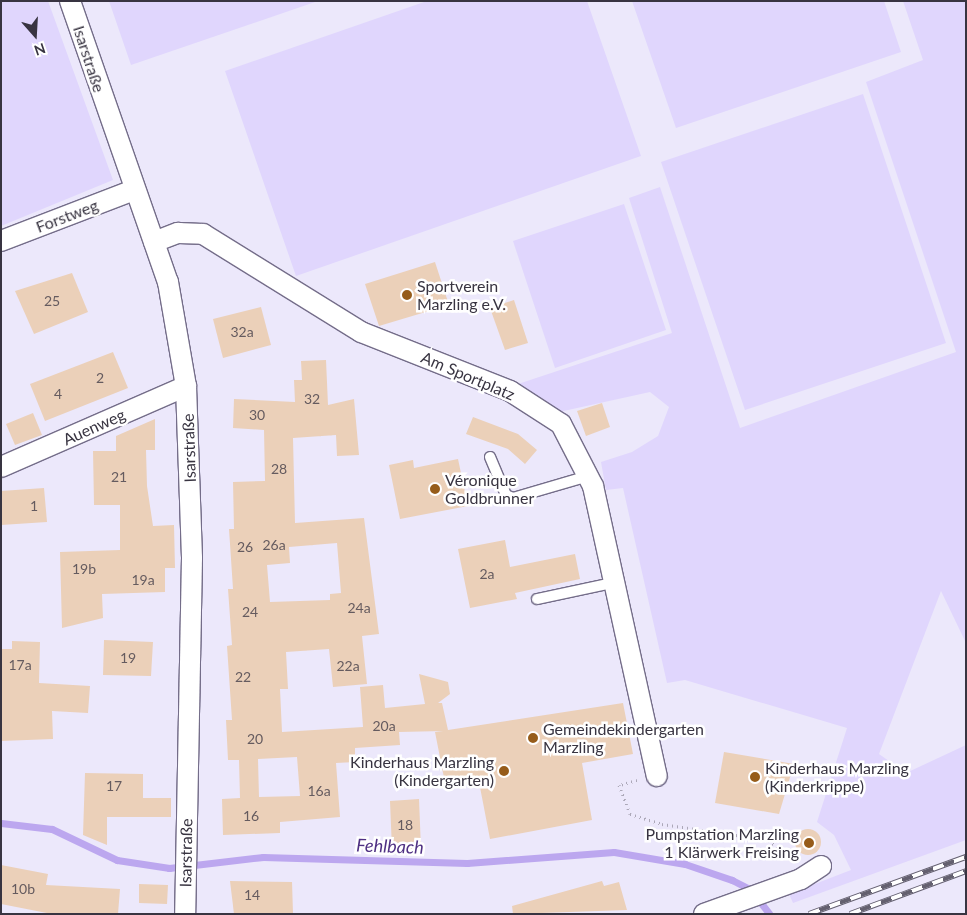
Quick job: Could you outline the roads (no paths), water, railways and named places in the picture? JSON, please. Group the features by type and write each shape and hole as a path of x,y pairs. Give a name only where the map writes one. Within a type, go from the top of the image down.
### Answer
{"street":[{"name":"Isarstraße","path":"70,1 134,190 154,242 173,304 186,386 192,538 185,914"},
{"name":"Forstweg","path":"1,241 134,190"},
{"name":"Am Sportplatz","path":"154,242 178,232 202,234 361,332 510,391 561,424 588,476 617,582 657,776"},
{"name":"Auenweg","path":"1,467 186,386"},
{"path":"704,914 801,879 821,866"}],"lane":[{"path":"490,457 506,495 513,498 588,476"},
{"path":"537,599 617,582"}],"waterway":[{"name":"Fehlbach","path":"1,823 52,829 117,860 169,868 263,857 467,863 614,852 685,864 732,880 750,889 769,913"}],"railway":[{"path":"809,914 966,857"},
{"path":"850,914 966,871"}],"place":[{"name":"Sportverein Marzling e.V.","path":"407,295"},
{"name":"Véronique Goldbrunner","path":"435,489"},
{"name":"Gemeindekindergarten Marzling","path":"533,738"},
{"name":"Kinderhaus Marzling (Kindergarten)","path":"504,771"},
{"name":"Kinderhaus Marzling (Kinderkrippe)","path":"755,777"},
{"name":"Pumpstation Marzling 1 Klärwerk Freising","path":"809,843"}]}
